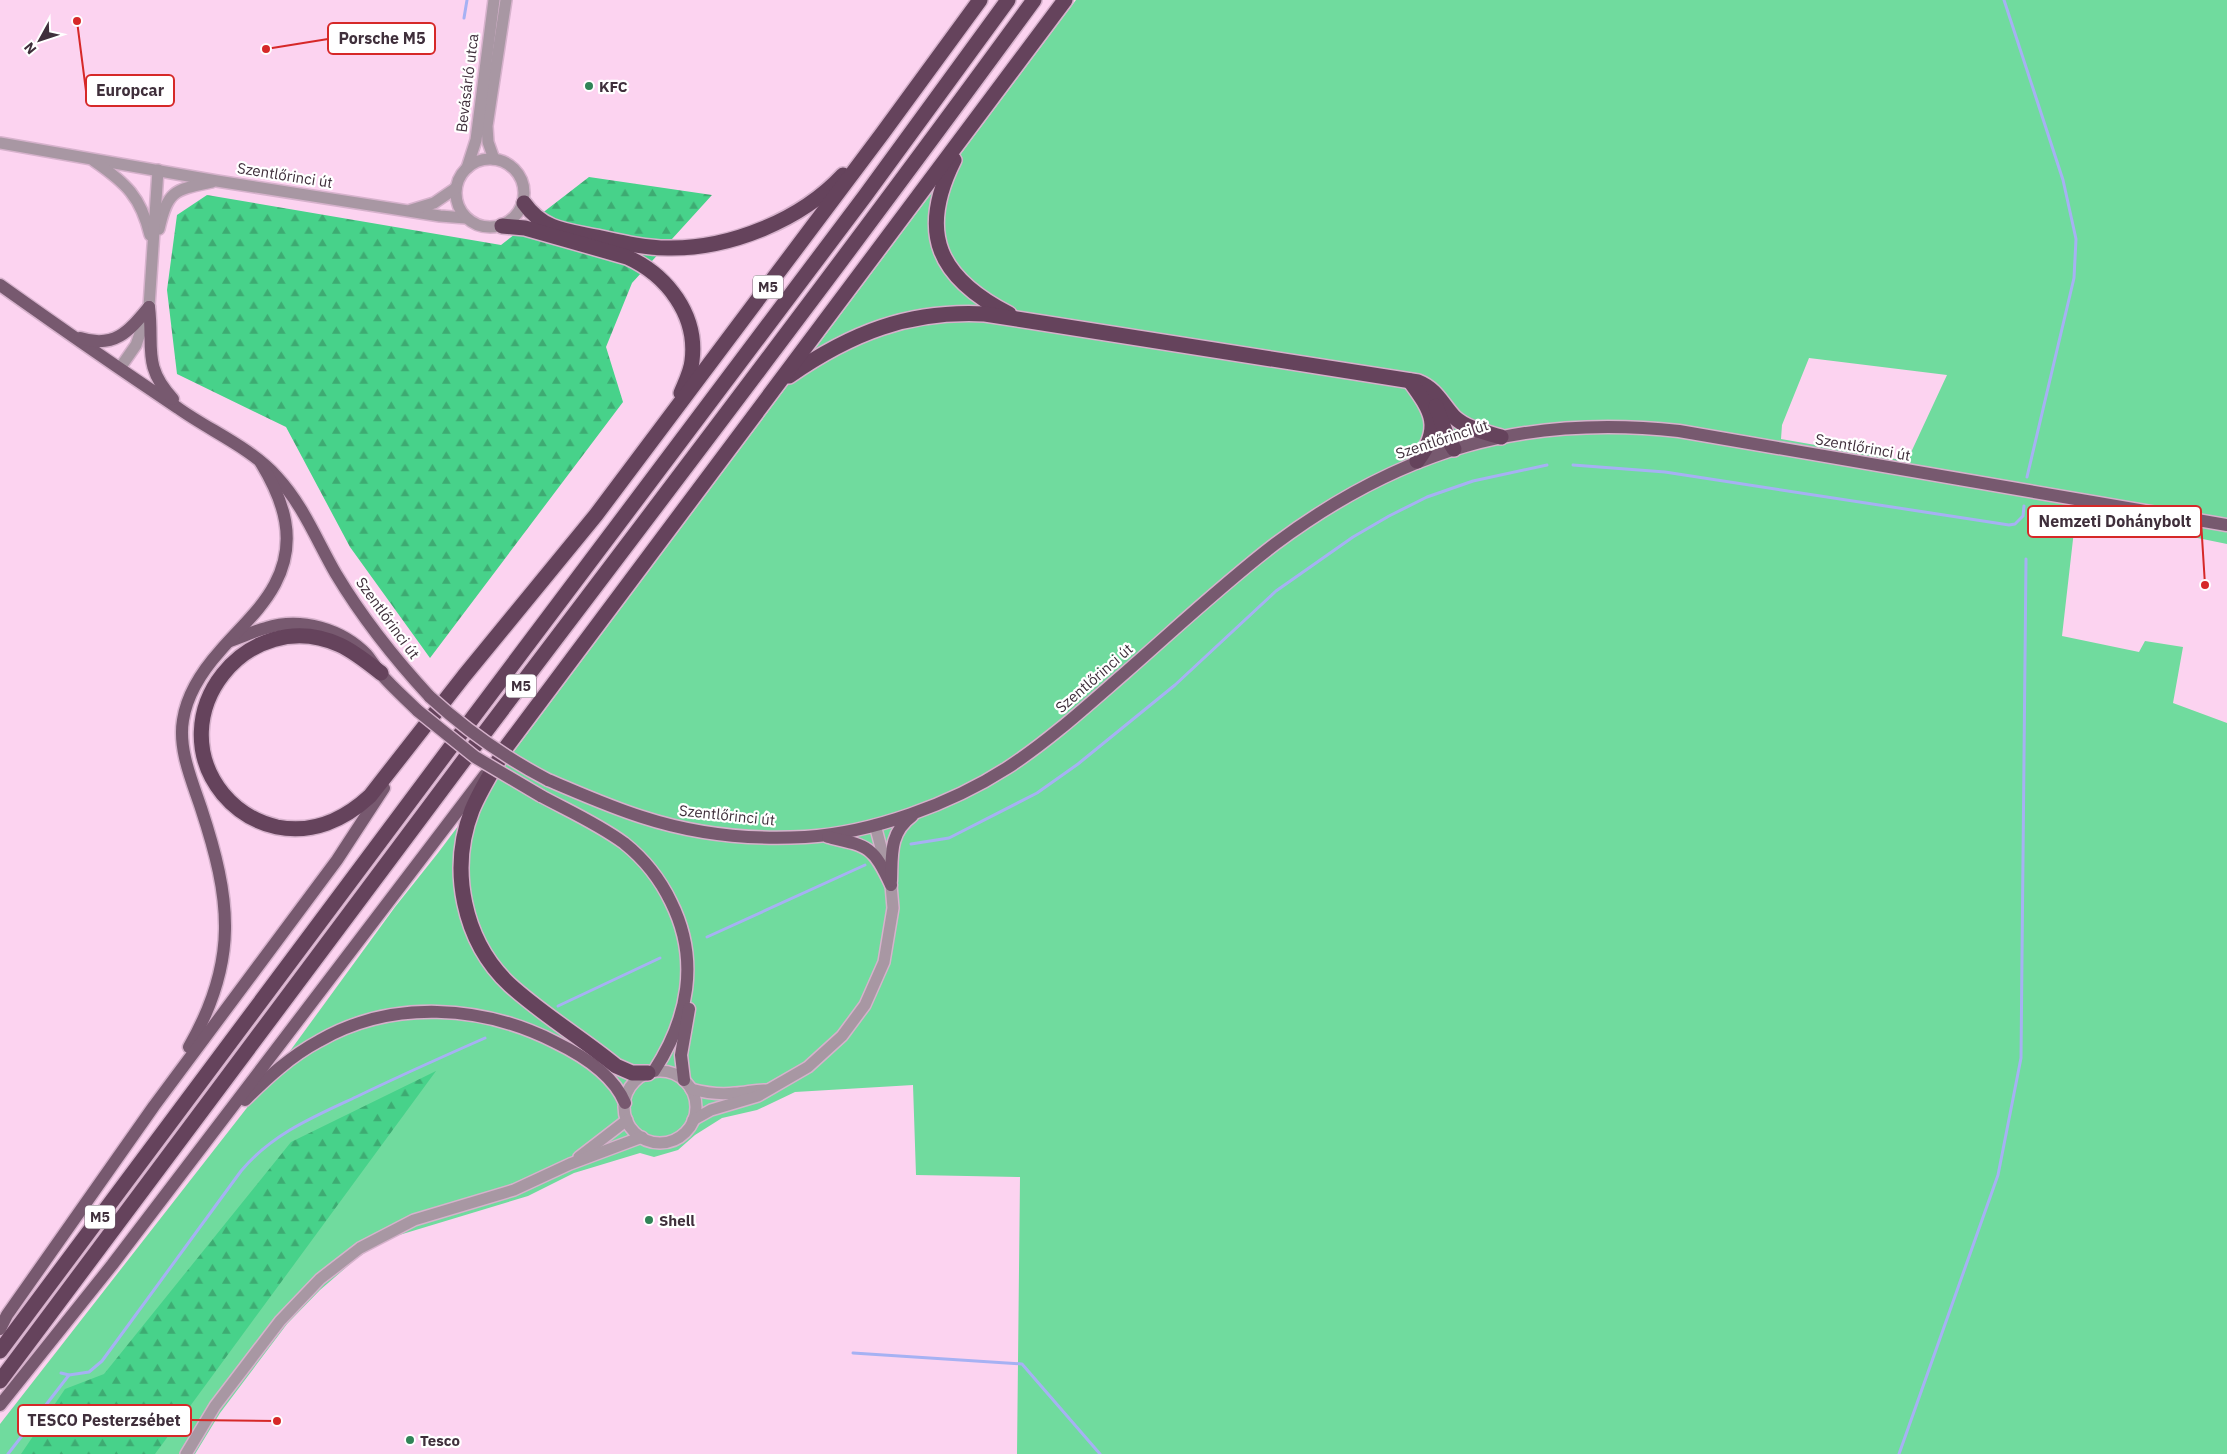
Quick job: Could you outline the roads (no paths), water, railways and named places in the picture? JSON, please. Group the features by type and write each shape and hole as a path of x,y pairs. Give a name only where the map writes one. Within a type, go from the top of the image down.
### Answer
{"highway":[{"name":"M5","path":"417,737 464,676 596,515 882,134 980,0"},
{"name":"M5","path":"0,1350 848,220 1008,0"},
{"name":"M5","path":"0,1381 221,1089 465,760 883,207 1034,0"},
{"name":"M5","path":"507,746 1065,0"},
{"path":"969,130 950,167 937,205 936,223 942,256 958,280 987,303 1017,318"},
{"path":"524,203 531,214 549,226 632,244 670,248 716,242 767,226 806,206 836,182 882,134"},
{"path":"502,226 525,228 627,257 651,270 671,290 690,326 693,341 692,362 689,374 678,398 653,440"},
{"path":"780,382 846,341 896,322 924,316 965,313 1017,318 1410,380 1431,389 1454,416 1467,426 1501,437"},
{"path":"1410,380 1426,392 1437,407 1448,440 1454,449"},
{"path":"1410,380 1428,404 1433,424 1428,445 1417,461"},
{"path":"1454,416 1457,431 1454,449"},
{"path":"381,673 351,651 326,640 299,636 287,637 256,646 227,668 207,702 202,728 202,741 207,767 213,779 232,804 252,819 279,828 313,827 343,817 362,804 417,737"},
{"path":"507,746 473,808 463,844 462,883 465,906 472,929 481,949 493,966 525,998 616,1066 632,1073 651,1072"}],"main road":[{"name":"Szentlőrinci út","path":"0,286 179,409 247,451 275,474 296,500 335,572 364,619 398,662 430,697 494,749 548,780 640,817 694,830 755,837 823,836 875,824 918,811 977,785 1017,761 1076,715 1272,546 1348,495 1417,461 1501,437 1588,426 1679,431 2227,525"},
{"path":"71,335 90,341 102,342 117,338 131,328 149,307"},
{"path":"149,307 151,360 154,372 179,409"},
{"path":"0,1329 7,1315 154,1106 200,1028 216,989 226,934 222,882 214,849 192,782 182,741 182,727 187,705 198,681 227,642 246,623 274,585 284,565 286,534 282,503 261,463"},
{"path":"227,642 280,625 309,625 332,631 354,643 418,712 476,757 541,796 609,833 632,850 656,877 666,892 682,929 688,958 686,995 682,1015 673,1037 651,1072"},
{"name":"M5","path":"154,1106 337,860 417,737"},
{"name":"M5","path":"210,1136 507,746"},
{"path":"891,885 892,850 895,835 902,824 918,811"},
{"path":"823,836 853,842 868,849 879,860 891,885"},
{"path":"686,995 690,1010 681,1056 687,1085"},
{"path":"0,1405 112,1265 210,1136 265,1080 286,1062 320,1040 372,1020 414,1013 473,1014 527,1029 562,1045 608,1077 617,1088 625,1103"}],"street":[{"name":"Bevásárló utca","path":"467,168 476,140 494,0"},
{"path":"494,159 488,142 487,126 506,0"},
{"name":"Szentlőrinci út","path":"0,143 217,181 408,211 466,218"},
{"path":"91,159 119,178 130,189 144,213 153,244"},
{"path":"494,159 508,164 519,174 525,189 524,203 515,217 502,226 483,227 466,218 458,204 456,188 467,168 478,161 494,159"},
{"path":"120,368 136,345 149,307 158,170"},
{"path":"153,244 165,206 175,193 185,188 217,181"},
{"name":"Szentlőrinci út","path":"408,211 434,203 456,188"},
{"path":"767,1090 756,1089 726,1094 709,1093 687,1085 669,1072 651,1072 632,1085 625,1103 627,1120 642,1137 655,1142 669,1141 682,1134 693,1120 711,1110 758,1096 795,1076 819,1059 842,1036 865,1005 880,973 887,949 893,908 891,885 875,824"},
{"path":"687,1085 695,1102 693,1120"},
{"path":"570,1164 627,1120"},
{"path":"186,1454 215,1406 280,1321 304,1295 339,1263 376,1238 414,1220 514,1190 570,1164 642,1137"}],"waterway":[{"path":"464,18 467,0"},
{"path":"2004,0 2063,180 2076,239 2074,278 2027,477"},
{"path":"911,844 949,838 1037,793 1078,764 1175,685 1276,591 1353,537 1427,497 1473,481 1547,465"},
{"path":"1573,465 1665,472 2009,525 2015,524 2023,516 2024,506"},
{"path":"1899,1454 1998,1175 2021,1058 2026,559"},
{"path":"707,937 865,865"},
{"path":"558,1006 660,958"},
{"path":"8,1454 69,1375 89,1372 102,1361 241,1171 253,1158 280,1137 324,1112 485,1038"},
{"path":"853,1353 1022,1364 1100,1454"},
{"path":"61,1373 69,1375"}],"place":[{"name":"Europcar","path":"77,21"},
{"name":"Porsche M5","path":"266,49"},
{"name":"KFC","path":"589,86"},
{"name":"Nemzeti Dohánybolt","path":"2205,585"},
{"name":"Shell","path":"649,1220"},
{"name":"TESCO Pesterzsébet","path":"277,1421"},
{"name":"Tesco","path":"410,1440"}]}
